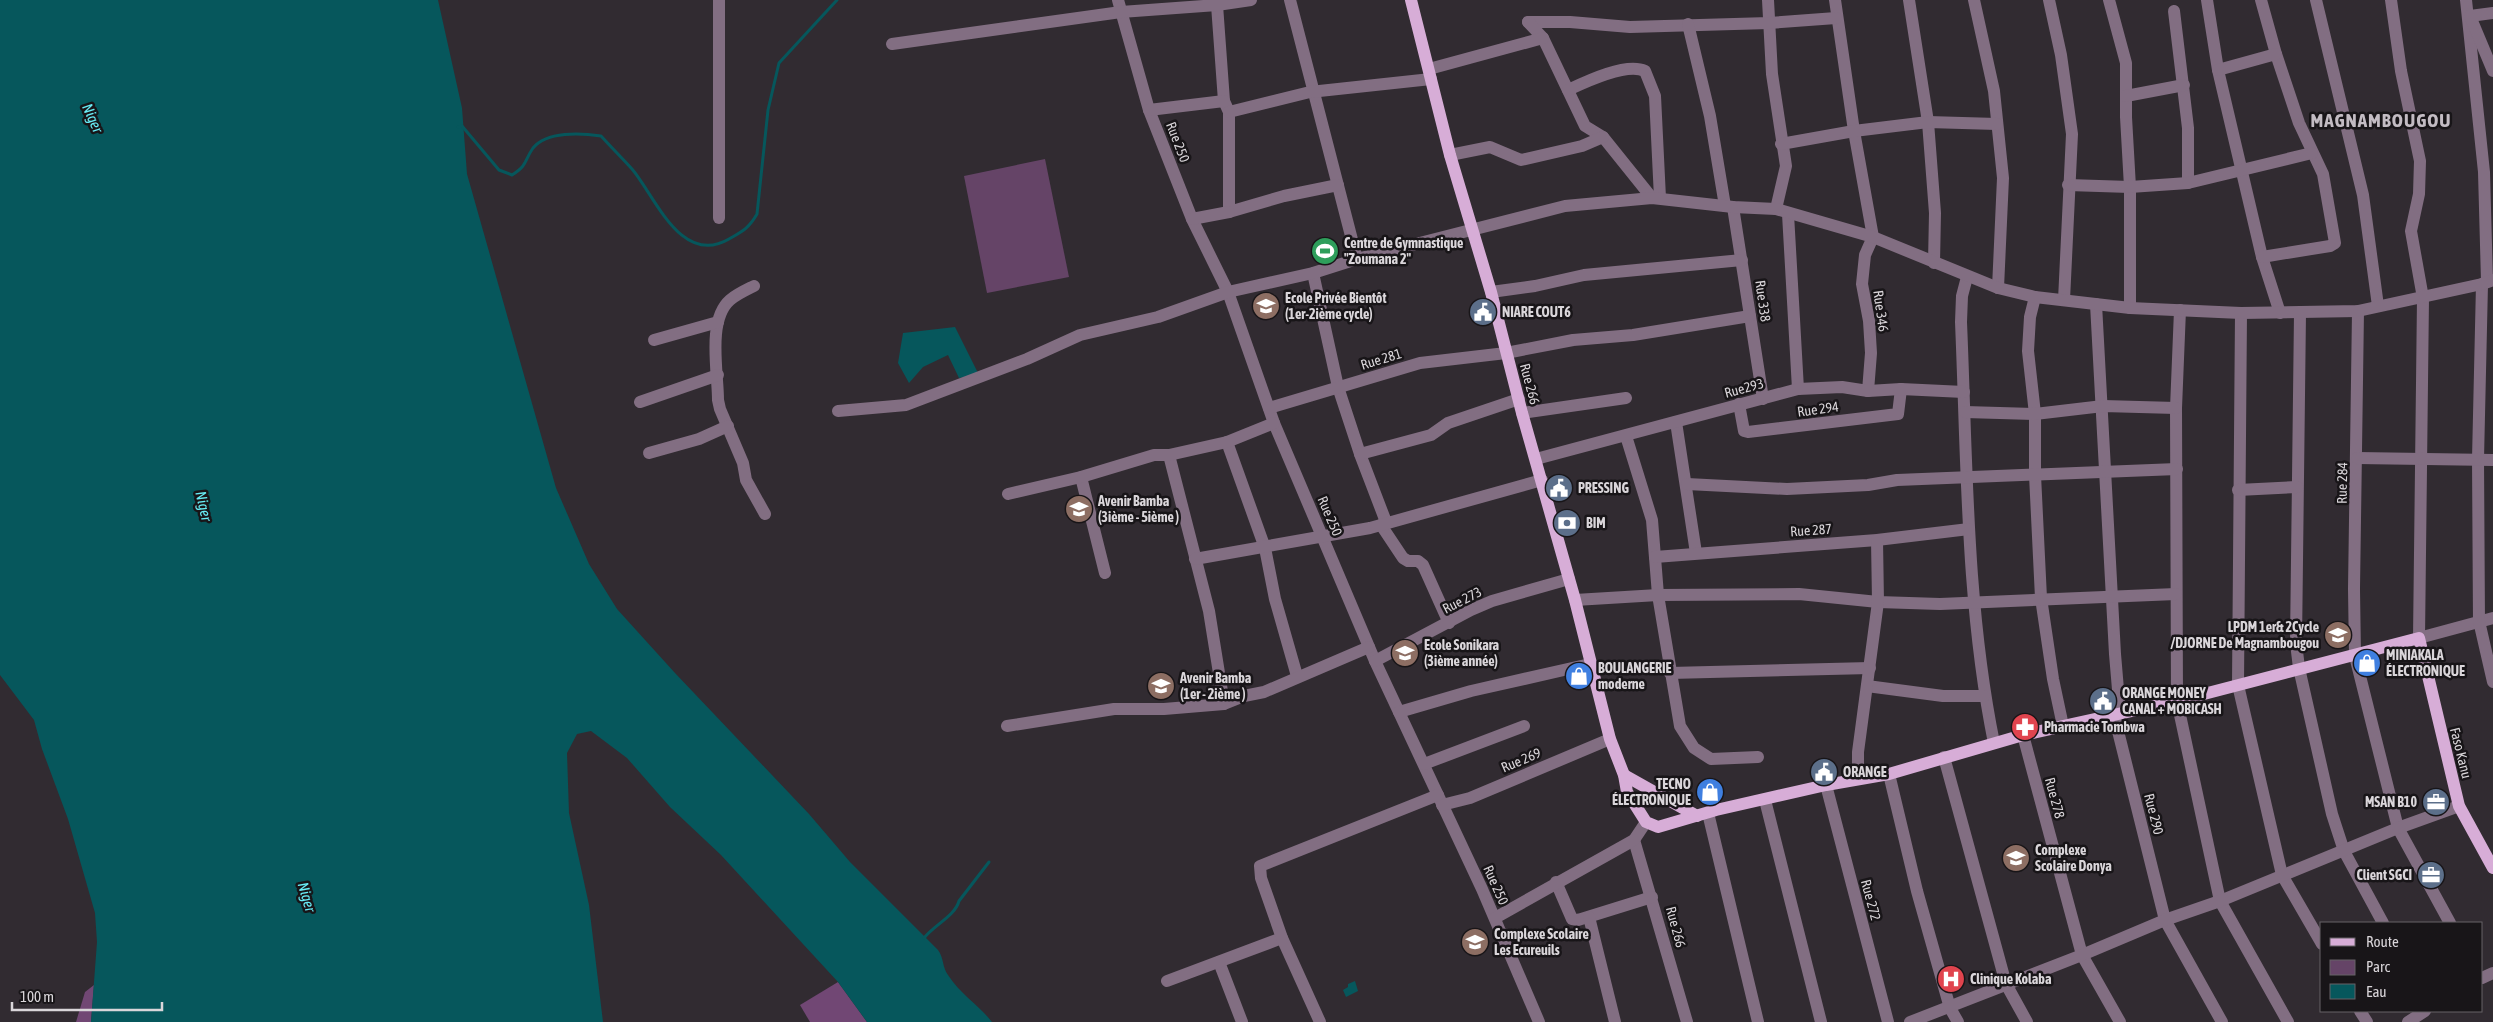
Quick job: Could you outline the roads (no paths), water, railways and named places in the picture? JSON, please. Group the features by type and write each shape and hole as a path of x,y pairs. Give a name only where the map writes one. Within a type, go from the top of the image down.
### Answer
{"main road":[{"name":"Rue 266","path":"1411,0 1450,155 1491,292 1522,413 1575,600 1610,739 1627,792 1646,822"},
{"path":"1646,822 1658,827 1703,814 1826,785 1889,774 2023,735 2177,701 2419,638"},
{"name":"Faso Kanu","path":"2419,638 2459,806 2493,868"},
{"path":"1620,769 1703,814"}],"street":[{"path":"719,0 719,218"},
{"path":"892,44 1120,6 1217,5 1251,0"},
{"path":"1290,0 1357,259"},
{"path":"1768,0 1772,74 1781,144 1786,166 1776,209"},
{"path":"1835,0 1836,18 1854,131 1873,237"},
{"path":"1909,0 1928,122 1935,213 1934,263"},
{"path":"1974,0 1994,91 2003,178 1998,288"},
{"path":"2049,0 2061,55 2072,134 2068,185 2064,300"},
{"path":"2109,0 2126,63 2130,187 2130,308"},
{"path":"2207,0 2218,70 2262,257 2280,313"},
{"path":"2261,0 2276,54 2299,123 2323,174 2335,243 2330,246 2262,257"},
{"path":"2316,0 2363,195 2378,306"},
{"path":"2391,0 2401,71 2420,161 2419,194 2411,231 2423,298 2419,638 2493,618"},
{"path":"2466,0 2470,16 2493,71"},
{"path":"1217,5 1227,107 1230,212"},
{"name":"Rue 250","path":"1120,6 1149,110 1192,219 1228,292 1274,424 1375,661 1495,918 1539,1022"},
{"path":"2174,11 2188,128 2188,183"},
{"path":"2470,16 2493,12"},
{"path":"2470,16 2484,172 2487,282 2478,459 2479,621 2493,682"},
{"path":"1656,198 1603,138 1585,126 1543,38 1528,22 1570,22 1630,27 1769,23 1836,18"},
{"name":"Rue 338","path":"1688,24 1742,260 1763,399"},
{"path":"1149,110 1227,107 1430,74 1543,38"},
{"path":"2218,70 2276,54"},
{"path":"1568,90 1611,73 1640,68 1645,71 1655,96 1656,198"},
{"path":"2126,96 2184,85"},
{"path":"1781,144 1854,131 1928,122 1997,124"},
{"path":"1450,155 1490,147 1521,160 1582,146 1603,138"},
{"path":"2068,185 2130,187 2188,183 2312,153"},
{"path":"1192,219 1230,212 1284,196 1338,184"},
{"path":"838,411 906,405 1027,359 1080,336 1158,317 1228,292 1313,273 1357,259 1473,231 1565,206 1656,198 1729,207 1776,209 1873,237 1967,277 1998,288 2035,297 2130,308 2280,313 2358,312 2487,282"},
{"path":"1788,214 1798,389"},
{"name":"Rue 346","path":"1868,391 1871,353 1869,321 1862,284 1865,255 1873,237"},
{"path":"1491,292 1535,286 1584,274 1742,260"},
{"path":"1313,273 1338,387 1384,524 1403,558 1418,561 1423,565 1449,623"},
{"path":"1967,277 1962,296 1961,322 1969,530 1984,696 1994,743"},
{"path":"754,286 729,301 721,312 718,322 718,376 720,409 743,463 746,480 765,514"},
{"path":"2035,297 2030,316 2028,350 2035,414 2035,475 2041,598 2053,679 2064,726"},
{"name":"Rue 290","path":"2096,304 2103,406 2117,714 2165,920 2222,1022"},
{"path":"2180,310 2176,408 2177,701 2220,901 2288,1022"},
{"path":"2241,312 2238,490 2238,685 2282,875 2320,941"},
{"name":"Rue 284","path":"2358,312 2354,589 2355,656 2398,828 2449,922"},
{"path":"2300,313 2296,643 2299,668 2332,814 2344,851 2382,922"},
{"name":"Rue 281","path":"1269,408 1420,363 1506,353 1567,341 1633,335 1750,316"},
{"path":"654,340 718,322"},
{"path":"640,402 718,376"},
{"name":"Rue293","path":"1536,459 1798,389 1842,387 1868,391 1901,389 1964,392"},
{"name":"Rue 294","path":"1739,404 1744,431 1748,432 1898,414 1901,389"},
{"path":"1522,413 1626,398"},
{"path":"1360,454 1431,435 1448,423 1519,399"},
{"path":"1964,412 2035,414 2103,406 2176,408"},
{"path":"1676,422 1687,484 1696,553"},
{"path":"1008,494 1080,476 1154,454 1169,455 1227,442 1274,424"},
{"path":"649,453 698,439 728,426"},
{"path":"1626,436 1652,520 1658,595 1680,726 1694,748 1711,759 1758,757"},
{"path":"1227,442 1264,548 1275,599 1297,676"},
{"path":"1169,455 1209,611 1224,704"},
{"path":"2357,458 2493,460"},
{"path":"1687,484 1787,489 1868,485 1897,480 1967,479 2105,471 2177,470"},
{"path":"1080,476 1105,573"},
{"path":"1195,559 1323,538 1384,524 1542,480"},
{"path":"2238,490 2297,487"},
{"name":"Rue 287","path":"1655,557 1877,540 1969,530"},
{"path":"1858,779 1858,752 1878,602 1877,540"},
{"name":"Rue 273","path":"1375,661 1471,610 1492,601 1569,579"},
{"path":"1575,600 1658,595 1799,594 1878,602 1976,603 2041,598 2176,594"},
{"path":"1007,726 1114,709 1164,709 1224,704 1244,696 1264,692 1297,676 1369,647"},
{"path":"1399,712 1471,691 1590,664"},
{"path":"1670,673 1870,668"},
{"path":"1867,686 1943,696 1984,696"},
{"path":"1424,764 1524,726"},
{"name":"Rue 278","path":"2023,735 2082,955 2120,1022"},
{"name":"Rue 269","path":"1282,938 1261,878 1260,866 1440,800 1470,798 1610,739"},
{"path":"1944,757 2006,984 2028,1022"},
{"path":"1889,774 1917,891 1950,1008 1958,1022"},
{"name":"Rue 272","path":"1826,785 1888,1022"},
{"path":"1765,800 1821,1022"},
{"path":"1910,1022 1950,1008 2165,920 2220,901 2398,828 2459,806"},
{"path":"1703,814 1758,1022"},
{"path":"1495,918 1556,882 1634,840 1646,822"},
{"name":"Rue 266","path":"1634,840 1652,897 1686,1022"},
{"path":"1556,882 1572,918 1578,920 1652,897"},
{"path":"1589,917 1615,1022"},
{"path":"1167,981 1282,938 1320,1022"},
{"path":"1219,962 1242,1022"},
{"path":"2408,1022 2423,1012"}],"water":[{"name":"Niger","path":"0,0 438,0 462,108 467,174 556,488 589,564 617,609 809,814 850,862 938,950 946,972 953,982 992,1022 867,1022 838,982 721,855 670,807 627,758 591,731 577,734 567,753 569,813 589,905 603,1022 91,1022 97,942 95,913 68,819 42,749 34,720 0,675"},
{"path":"955,327 979,375 959,378 948,355 923,367 909,383 898,363 903,333"},
{"path":"1355,981 1358,991 1346,997 1343,990 1348,987 1348,984"}],"waterway":[{"path":"458,127 462,126 499,170 512,175 523,165 539,142 565,134 601,136 632,169 671,225 683,236 697,244 712,245 729,239 742,231 757,214 768,110 779,63 837,0"},
{"path":"924,938 949,916 989,862"}],"place":[{"name":"Centre de Gymnastique \"Zoumana 2\"","path":"1325,251"},
{"name":"Ecole Privée Bientôt (1er-2ième cycle)","path":"1266,306"},
{"name":"NIARE COUT6","path":"1483,312"},
{"name":"PRESSING","path":"1559,488"},
{"name":"Avenir Bamba (3ième - 5ième )","path":"1079,509"},
{"name":"BIM","path":"1567,523"},
{"name":"LPDM 1er& 2Cycle /DJORNE De Magnambougou","path":"2338,635"},
{"name":"Ecole Sonikara (3ième année)","path":"1405,653"},
{"name":"MINIAKALA ÉLECTRONIQUE","path":"2367,663"},
{"name":"BOULANGERIE moderne","path":"1579,676"},
{"name":"Avenir Bamba (1er - 2ième )","path":"1161,686"},
{"name":"ORANGE MONEY CANAL + MOBICASH","path":"2103,701"},
{"name":"Pharmacie Tombwa","path":"2025,727"},
{"name":"ORANGE","path":"1824,772"},
{"name":"TECNO ÉLECTRONIQUE","path":"1710,792"},
{"name":"MSAN B10","path":"2436,802"},
{"name":"Complexe Scolaire Donya","path":"2016,858"},
{"name":"Client SGCI","path":"2431,875"},
{"name":"Complexe Scolaire Les Ecureuils","path":"1475,942"},
{"name":"Clinique Kolaba","path":"1951,979"}],"district":[{"name":"MAGNAMBOUGOU","path":"2381,120"}]}
